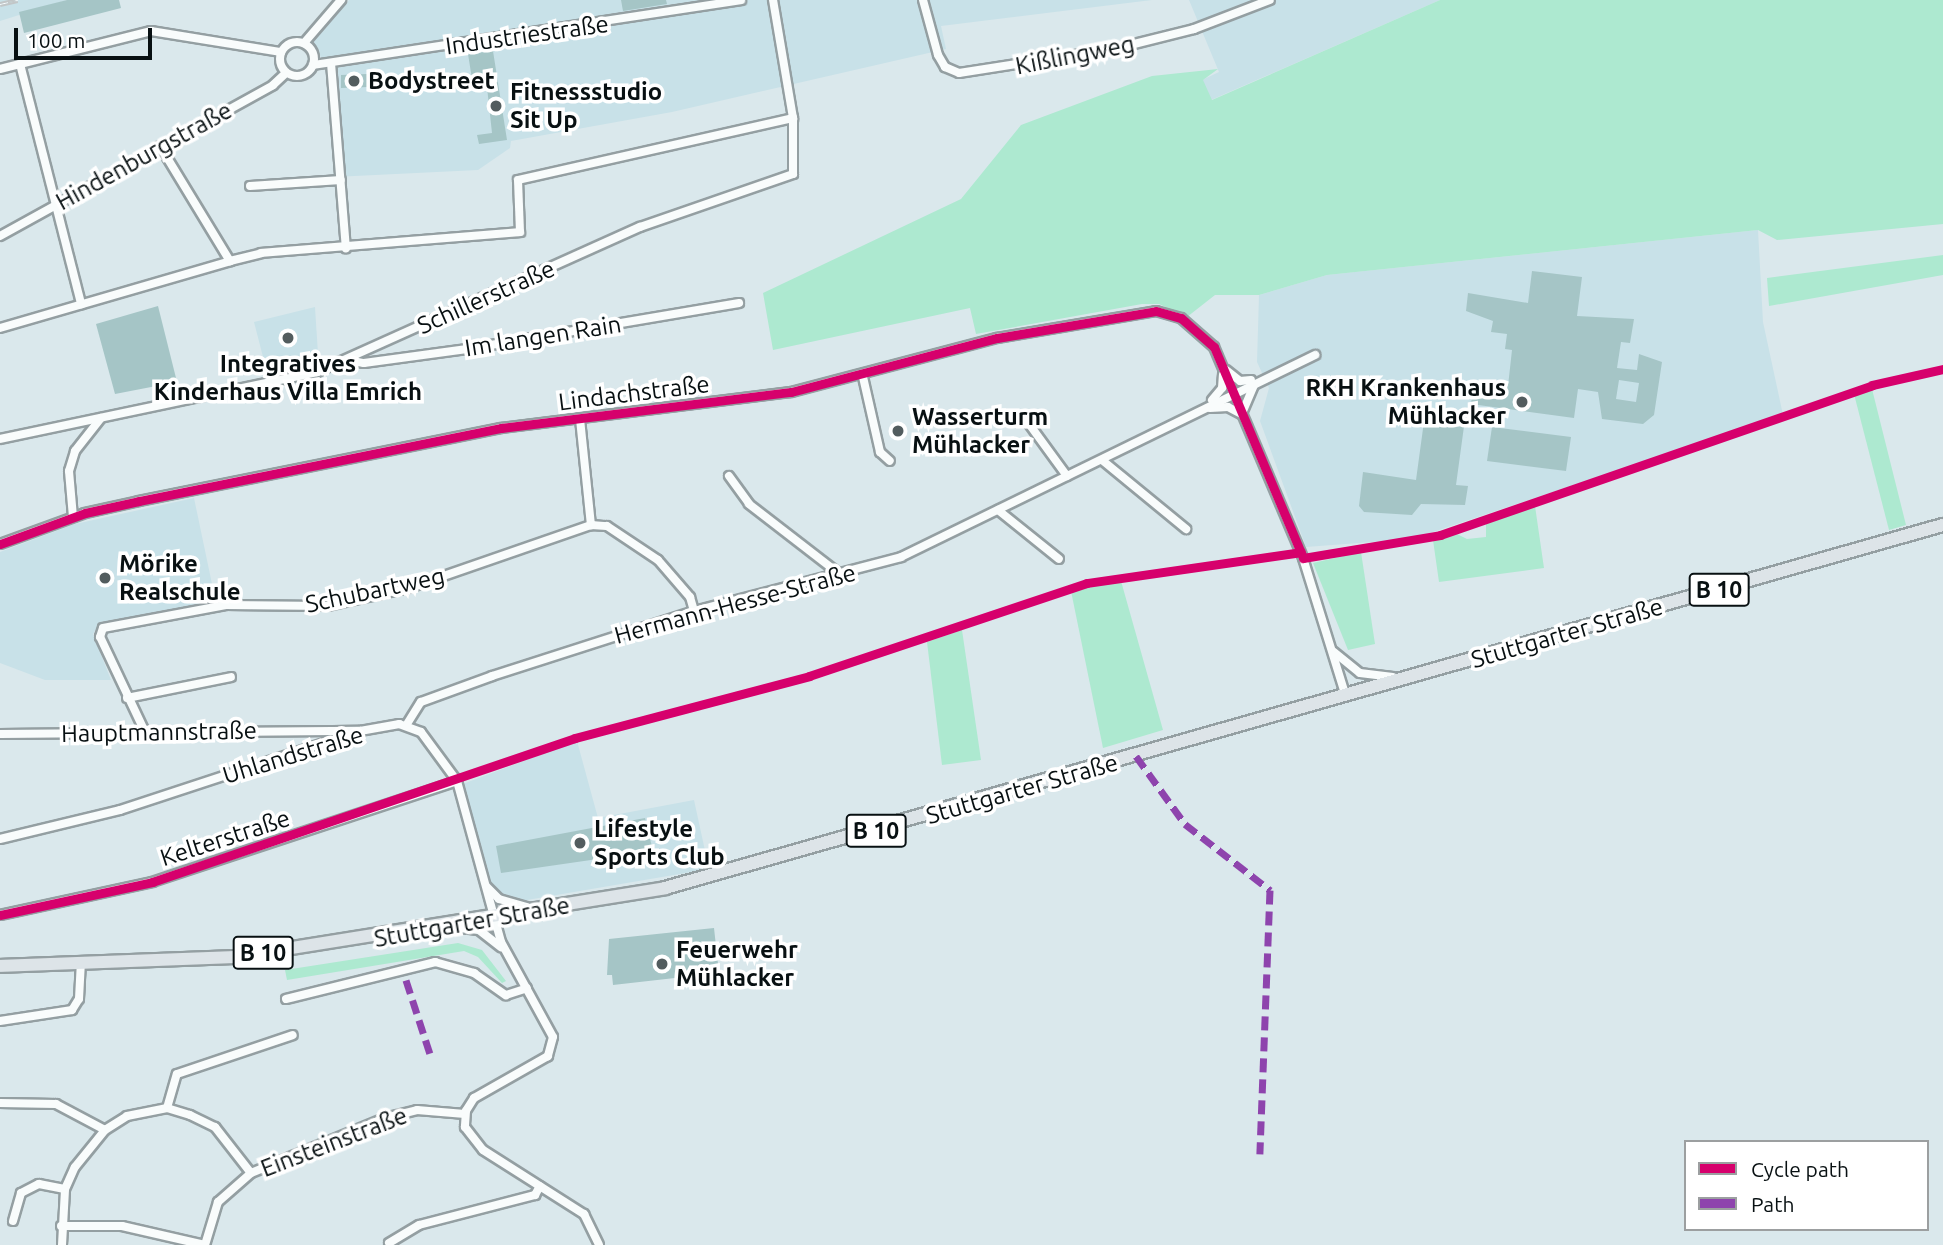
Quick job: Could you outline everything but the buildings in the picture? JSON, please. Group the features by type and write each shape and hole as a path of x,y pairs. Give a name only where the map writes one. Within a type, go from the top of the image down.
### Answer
{"main road":[{"name":"Stuttgarter Straße","path":"0,966 81,966 236,957 555,908 754,866 1345,694 1943,526"}],"street":[{"path":"304,43 341,0"},
{"name":"Industriestraße","path":"313,65 741,0"},
{"name":"Schillerstraße","path":"0,439 293,380 348,360 640,227 793,174 793,118 773,0"},
{"name":"Kißlingweg","path":"923,0 938,55 945,67 959,73 1118,48 1194,29 1269,0"},
{"path":"0,69 165,30 281,52"},
{"path":"293,42 304,43 312,50 313,65 302,76 286,73 281,52 293,42"},
{"path":"331,63 346,248"},
{"path":"20,64 81,304"},
{"name":"Hindenburgstraße","path":"0,236 273,85 286,73"},
{"path":"0,328 261,253 520,232 518,180 793,118"},
{"path":"160,146 230,261"},
{"path":"250,187 341,180"},
{"name":"Im langen Rain","path":"348,360 364,363 467,349 739,303"},
{"name":"Lindachstraße","path":"0,544 73,517 501,428 774,395 863,377 997,338 1142,311 1181,318 1204,335 1234,393"},
{"name":"Hermann-Hesse-Straße","path":"407,724 421,702 694,611 842,576 901,557 1102,460 1264,376 1315,355"},
{"path":"1220,362 1240,381 1264,376"},
{"path":"1197,412 1222,388 1220,362"},
{"path":"1244,418 1246,394 1264,376"},
{"path":"863,377 880,452 891,461"},
{"path":"1234,393 1303,558 1345,694"},
{"name":"Hermann-Hesse-Straße","path":"1197,412 1228,407 1244,418"},
{"path":"73,517 69,471 75,451 102,417"},
{"path":"1024,417 1066,476"},
{"path":"580,419 591,525 607,526 658,560 691,597 694,611"},
{"path":"1102,460 1186,529"},
{"path":"729,476 750,504 842,576"},
{"path":"998,510 1059,559"},
{"name":"Schubartweg","path":"145,732 100,637 103,628 226,605 312,608 339,603 409,588 591,525"},
{"path":"1331,647 1342,663 1360,673 1388,677 1422,673"},
{"path":"127,698 231,677"},
{"path":"407,724 432,742 457,781 493,918 504,949 549,1027 551,1052 478,1094 465,1114 467,1133 477,1145 584,1214 600,1245"},
{"name":"Uhlandstraße","path":"0,839 120,810 340,742 360,731 407,724"},
{"name":"Hauptmannstraße","path":"0,734 360,731"},
{"name":"Kelterstraße","path":"0,915 152,882 457,781"},
{"path":"486,886 511,905 555,908"},
{"path":"443,927 479,930 504,949"},
{"path":"286,999 435,962 474,973 506,995 527,988"},
{"path":"0,1021 72,1010 79,999 81,966"},
{"path":"167,1108 177,1074 293,1035"},
{"path":"0,1103 56,1104 105,1130"},
{"path":"62,1245 65,1189 75,1167 105,1130 127,1116 167,1108 215,1127 251,1173"},
{"name":"Einsteinstraße","path":"205,1245 218,1202 251,1173 385,1118 417,1110 465,1114"},
{"path":"13,1222 21,1193 39,1184 65,1189"},
{"path":"389,1243 419,1225 535,1195 540,1186"},
{"path":"61,1226 122,1226 205,1245"}],"shaded area":[{"path":"0,0 67,0 0,21"},
{"path":"349,0 1152,0 941,26 946,49 672,112 511,141 510,148 478,170 334,177 329,75 313,40"},
{"path":"1189,0 1440,0 1211,100 1202,80 1219,72"},
{"name":"RKH Krankenhaus Mühlacker","path":"1758,230 1763,322 1783,415 1412,539 1306,547 1260,421 1269,388 1257,362 1259,295 1327,275"},
{"name":"Integratives Kinderhaus Villa Emrich","path":"315,307 318,354 271,363 263,357 254,322"},
{"name":"Mörike Realschule","path":"194,498 216,603 100,622 93,634 111,680 45,680 0,663 0,552 75,524"},
{"path":"577,741 598,818 694,800 709,869 492,906 460,785"}],"green space":[{"path":"1440,0 1943,0 1943,224 1777,240 1758,230 1327,275 1259,295 1215,295 1187,317 1159,304 1142,304 976,334 970,308 773,350 763,293 961,199 1021,125 1152,76 1218,69 1203,80 1212,100"},
{"path":"1943,255 1943,275 1769,306 1767,278"},
{"path":"1872,389 1906,525 1889,530 1854,394"},
{"path":"1535,506 1544,568 1439,582 1433,540 1457,534 1467,539 1486,537 1486,524"},
{"path":"1361,552 1375,644 1348,650 1313,563"},
{"path":"1121,581 1163,730 1103,748 1071,591"},
{"path":"962,630 981,760 942,765 927,642"},
{"path":"458,943 482,950 506,981 502,983 478,957 464,951 287,980 285,970"}],"railway":[{"path":"0,4 18,0"}],"marked path":[{"path":"1136,756 1185,824 1270,890 1260,1154"},
{"path":"406,980 430,1054"}],"cycle path":[{"path":"0,544 85,513 501,428 791,392 997,338 1156,311 1181,318 1214,347 1303,558 1440,535 1872,385 1943,369"},
{"path":"0,915 152,882 575,738 809,676 1087,583 1301,552"}],"place":[{"name":"Bodystreet","path":"354,81"},
{"name":"Fitnessstudio Sit Up","path":"496,106"},
{"name":"Integratives Kinderhaus Villa Emrich","path":"288,338"},
{"name":"RKH Krankenhaus Mühlacker","path":"1522,402"},
{"name":"Wasserturm Mühlacker","path":"898,431"},
{"name":"Mörike Realschule","path":"105,578"},
{"name":"Lifestyle Sports Club","path":"580,843"},
{"name":"Feuerwehr Mühlacker","path":"662,964"}]}
